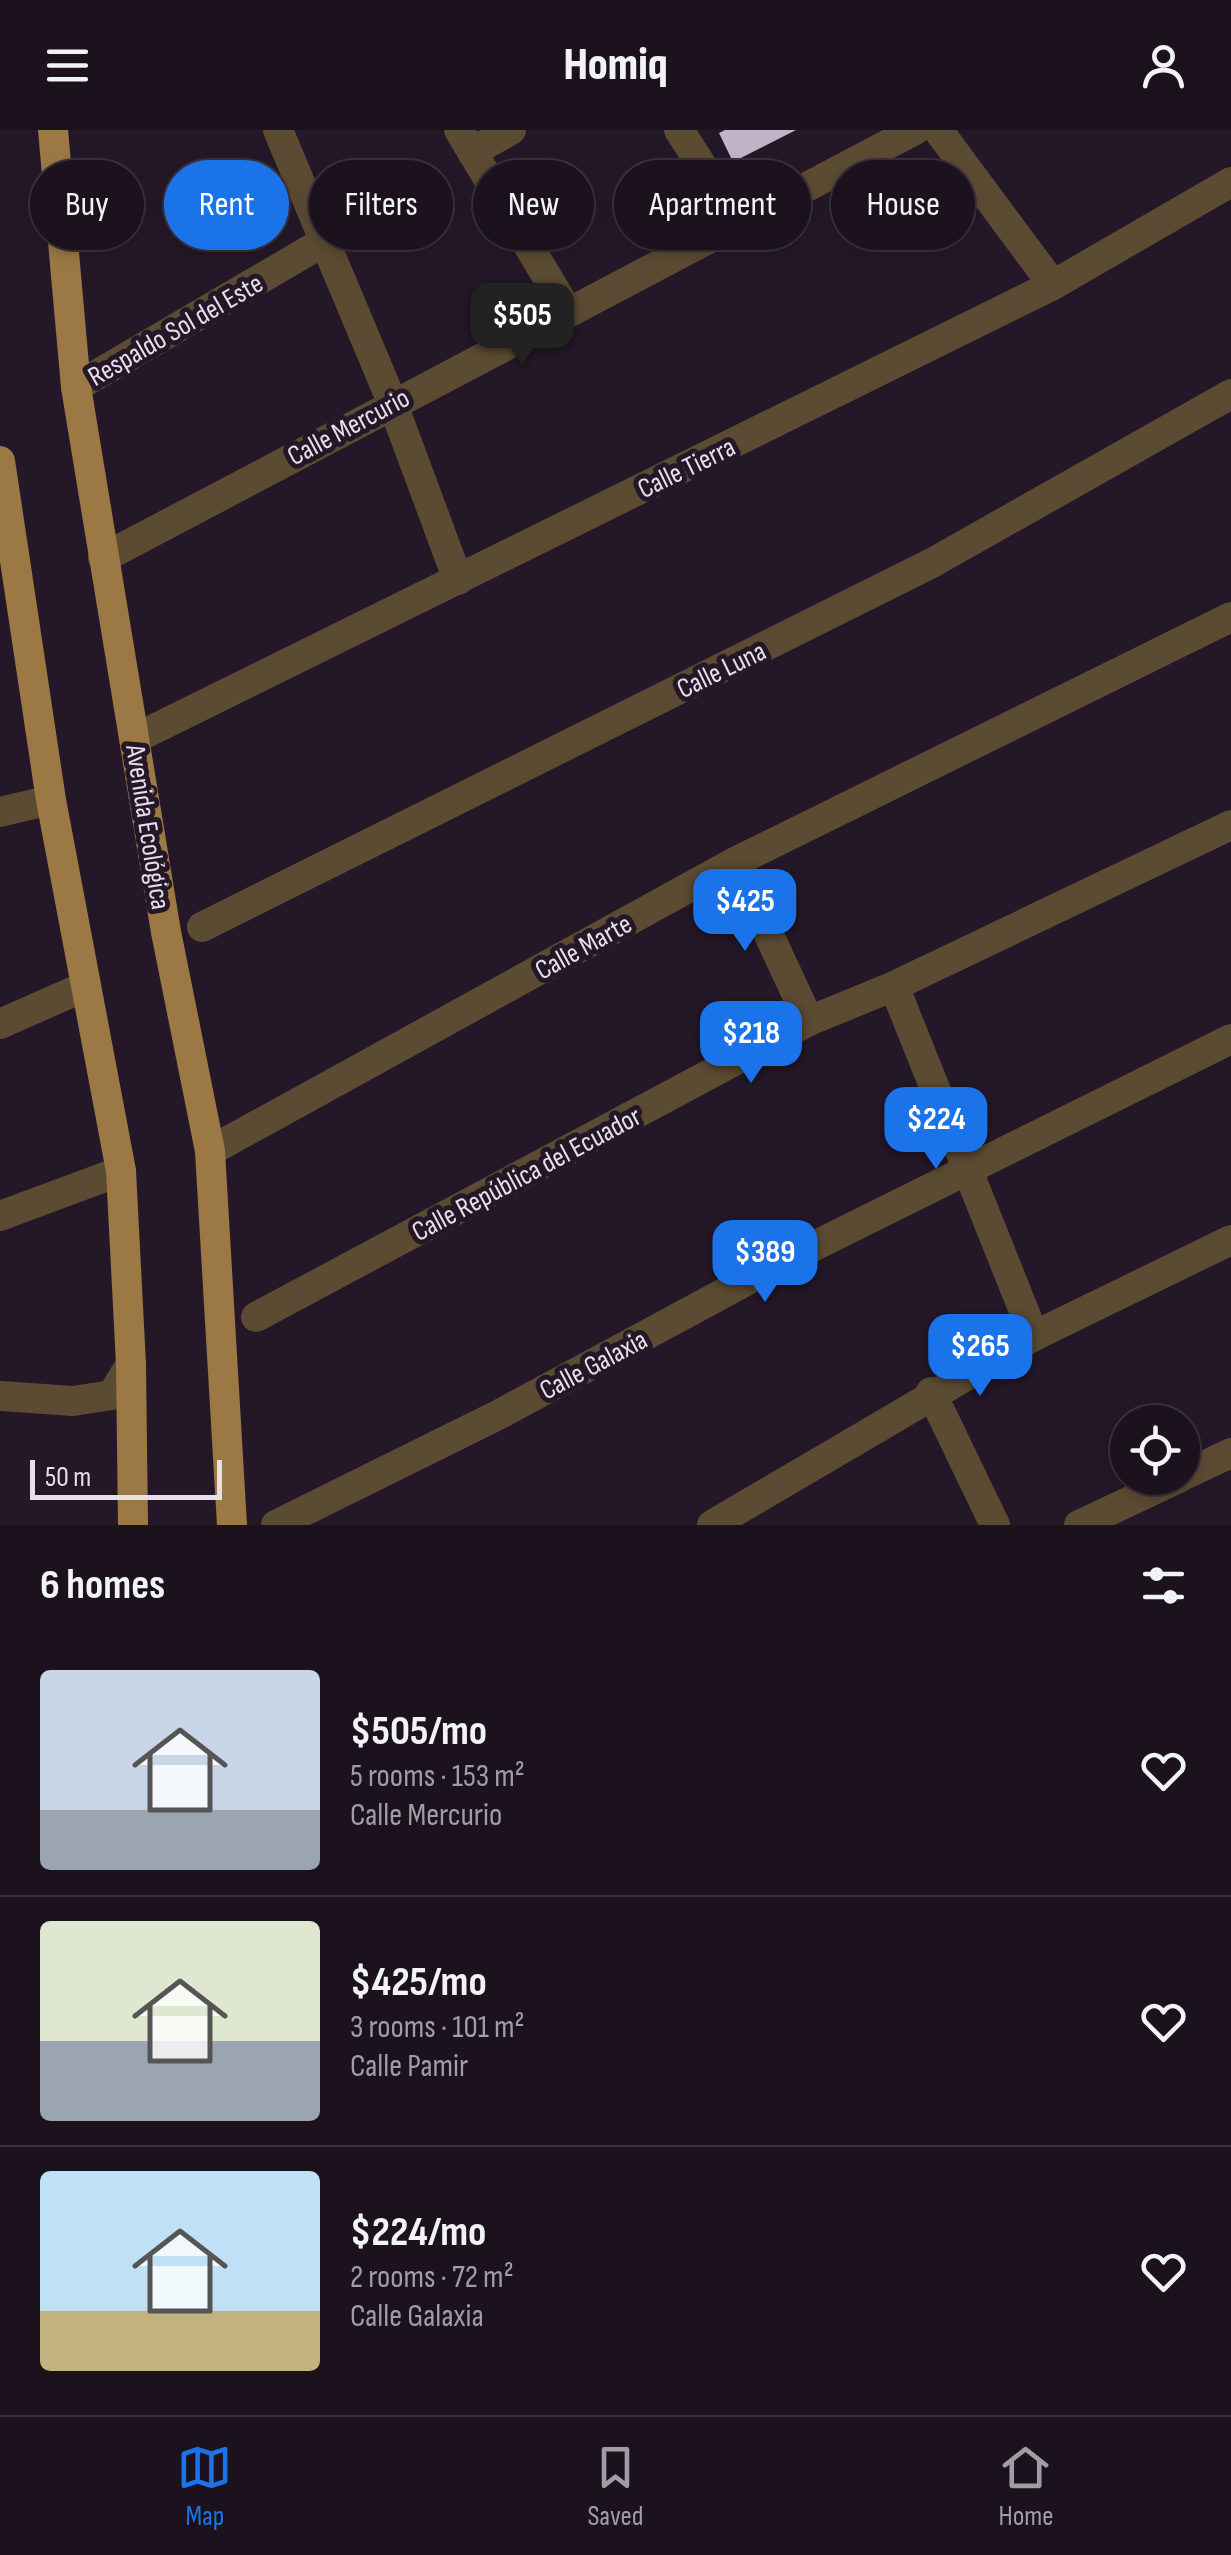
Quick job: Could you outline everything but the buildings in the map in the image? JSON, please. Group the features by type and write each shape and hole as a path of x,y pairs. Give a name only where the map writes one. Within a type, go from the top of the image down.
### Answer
{"main road":[{"name":"Avenida Ecológica","path":"59,134 76,387 134,739 210,1151 232,1525"},
{"path":"0,462 12,624 51,800 121,1171 131,1364 133,1525"}],"street":[{"path":"278,130 309,204"},
{"path":"511,130 466,141 567,310"},
{"path":"678,130 698,160"},
{"name":"Calle Mercurio","path":"811,186 915,130"},
{"path":"938,130 1053,285"},
{"name":"Calle Tierra","path":"134,739 1053,285 1231,182"},
{"name":"Respaldo Sol del Este","path":"76,387 311,250"},
{"path":"328,250 392,402 458,580"},
{"name":"Calle Mercurio","path":"103,558 392,402 688,250"},
{"name":"Calle Luna","path":"202,927 932,564 1231,394"},
{"name":"Calle Marte","path":"210,1151 735,862 1231,617"},
{"path":"0,812 51,800"},
{"name":"Calle República del Ecuador","path":"256,1317 809,1021 894,986 1231,826"},
{"path":"735,862 809,1021"},
{"path":"0,1024 86,986"},
{"path":"894,986 1034,1336"},
{"name":"Calle Galaxia","path":"276,1525 498,1415 772,1267 1231,1039"},
{"path":"0,1216 121,1171"},
{"path":"712,1525 931,1392 1034,1336 1231,1240"},
{"path":"0,1396 92,1400 112,1395 131,1364"},
{"path":"931,1392 996,1525"},
{"path":"1200,1468 1231,1453"},
{"path":"1079,1525 1143,1495"}]}
